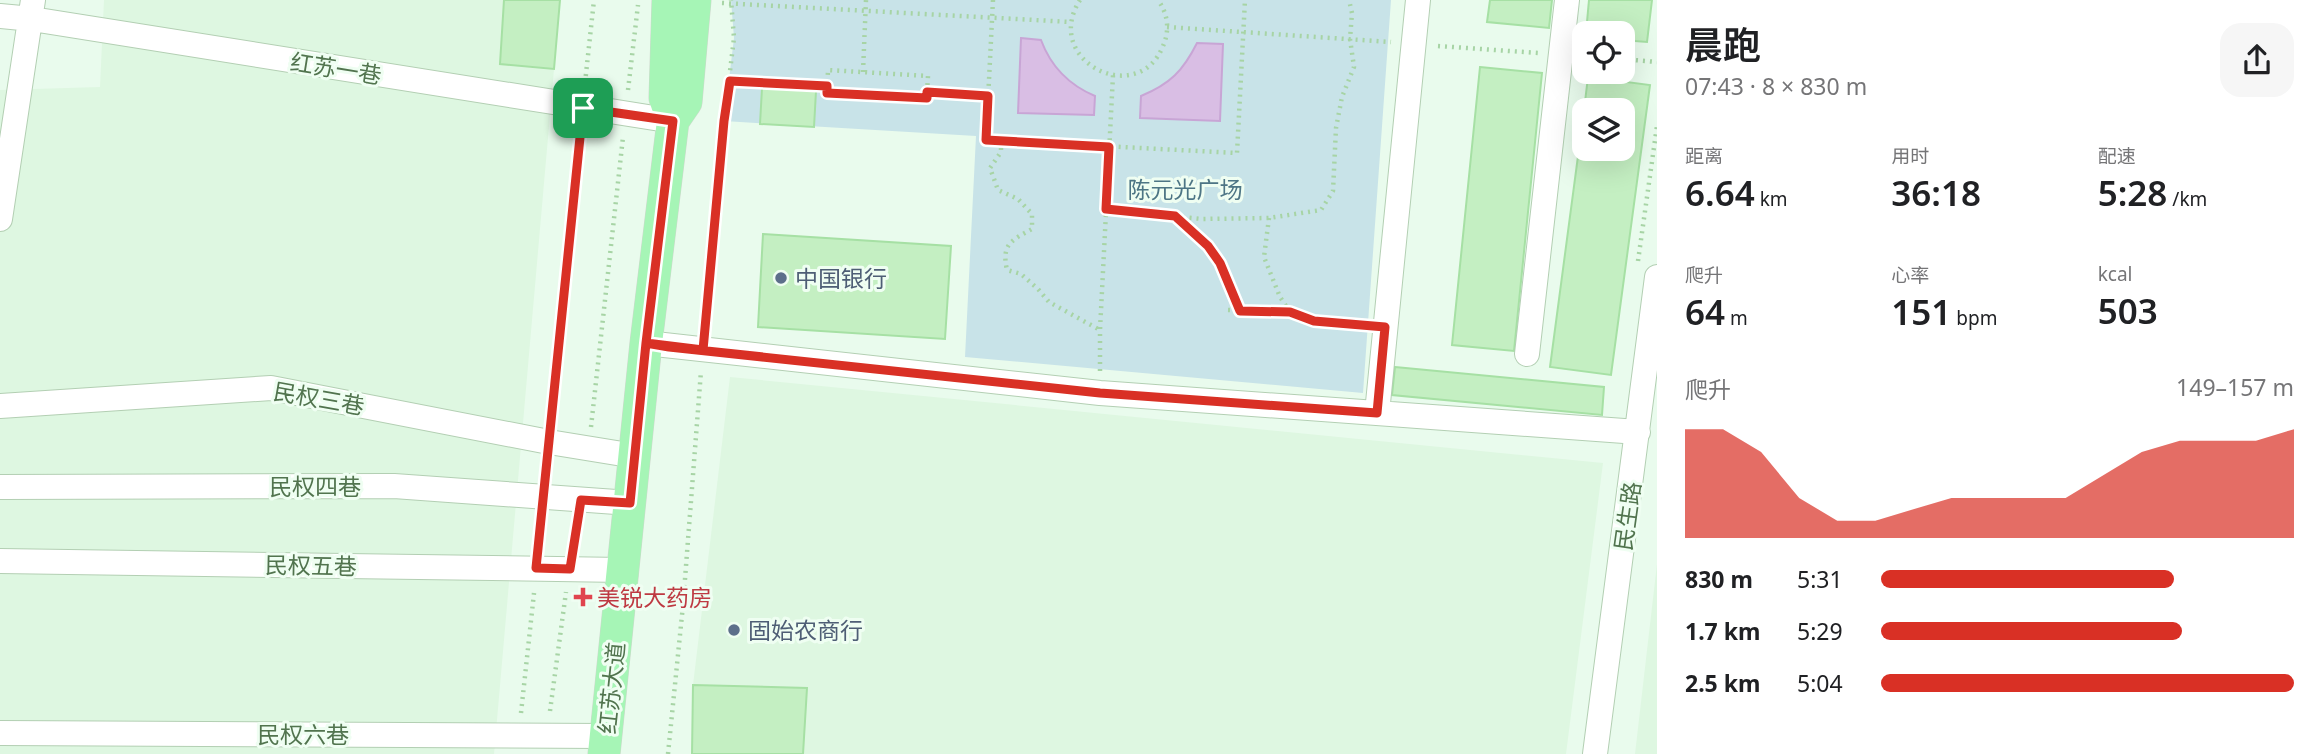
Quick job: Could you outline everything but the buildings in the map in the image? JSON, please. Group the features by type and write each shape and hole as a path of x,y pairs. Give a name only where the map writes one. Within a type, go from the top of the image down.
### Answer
{"main road":[{"name":"红苏大道","path":"605,745 646,343 673,121 686,102 686,1"}],"street":[{"path":"1377,413 1418,0"},
{"path":"1527,354 1567,0"},
{"name":"红苏一巷","path":"0,16 33,9 583,108 673,121"},
{"path":"0,219 33,9"},
{"name":"民生路","path":"1595,754 1657,277"},
{"path":"646,343 1100,393 1638,432"},
{"name":"民权三巷","path":"0,406 271,388 635,456"},
{"name":"民权四巷","path":"0,488 394,486 630,503"},
{"name":"民权五巷","path":"0,562 623,570"},
{"name":"民权六巷","path":"0,733 519,734 546,735 605,745"}],"path":[{"path":"549,442 594,0"},
{"path":"589,449 638,0"},
{"path":"863,72 866,0"},
{"path":"993,0 986,140 1237,153 1245,0"},
{"path":"1080,0 1071,22 1074,44 1086,63 1098,71 1113,75 1140,71 1160,53 1166,40 1167,27 1166,15 1158,0"},
{"path":"1106,209 1202,219 1269,218 1321,210 1333,191 1336,128 1342,97 1354,67 1349,0"},
{"path":"686,1 1071,22"},
{"path":"668,754 724,121 734,38 731,2"},
{"path":"1167,27 1230,30"},
{"path":"1635,60 1657,62"},
{"path":"828,70 863,72 928,76 927,98 827,93 828,70"},
{"path":"1100,393 1100,330 1113,75"},
{"path":"730,81 827,86"},
{"path":"927,92 988,96"},
{"path":"1001,141 1001,152 990,168 998,190 1018,199 1032,214 1032,229 1011,240 1004,257 1007,270 1021,274 1049,302 1100,330"},
{"path":"1175,216 1208,246 1220,263 1240,311"},
{"path":"1269,218 1264,257 1280,297 1290,312"},
{"path":"1228,310 1290,312 1314,321 1385,327"},
{"path":"519,734 543,497"},
{"path":"546,735 581,500"}],"shaded area":[{"path":"104,0 504,0 500,64 554,69 494,754 0,754 0,90 100,87"},
{"path":"1021,38 1041,40 1050,59 1062,74 1095,96 1094,115 1018,113"},
{"path":"1197,43 1223,44 1220,121 1140,118 1141,96 1175,76"},
{"path":"730,377 1603,463 1566,754 803,754 806,689 693,685"},
{"path":"1657,564 1657,754 1635,754"}],"green space":[{"name":"陈元光广场","path":"731,0 1391,0 1363,393 965,357 976,136 724,121 734,38"}],"place":[{"name":"中国银行","path":"781,278"},
{"name":"美锐大药房","path":"583,597"},
{"name":"固始农商行","path":"734,630"}],"route":[{"path":"583,108 536,568 570,569 581,500 630,503 646,343 669,347 1100,393 1377,413 1385,327 1314,321 1290,312 1240,311 1220,263 1208,246 1186,224 1175,216 1106,209 1109,147 986,140 988,96 927,92 927,98 827,93 827,86 730,81 703,350 646,343 673,121 583,108"}]}
